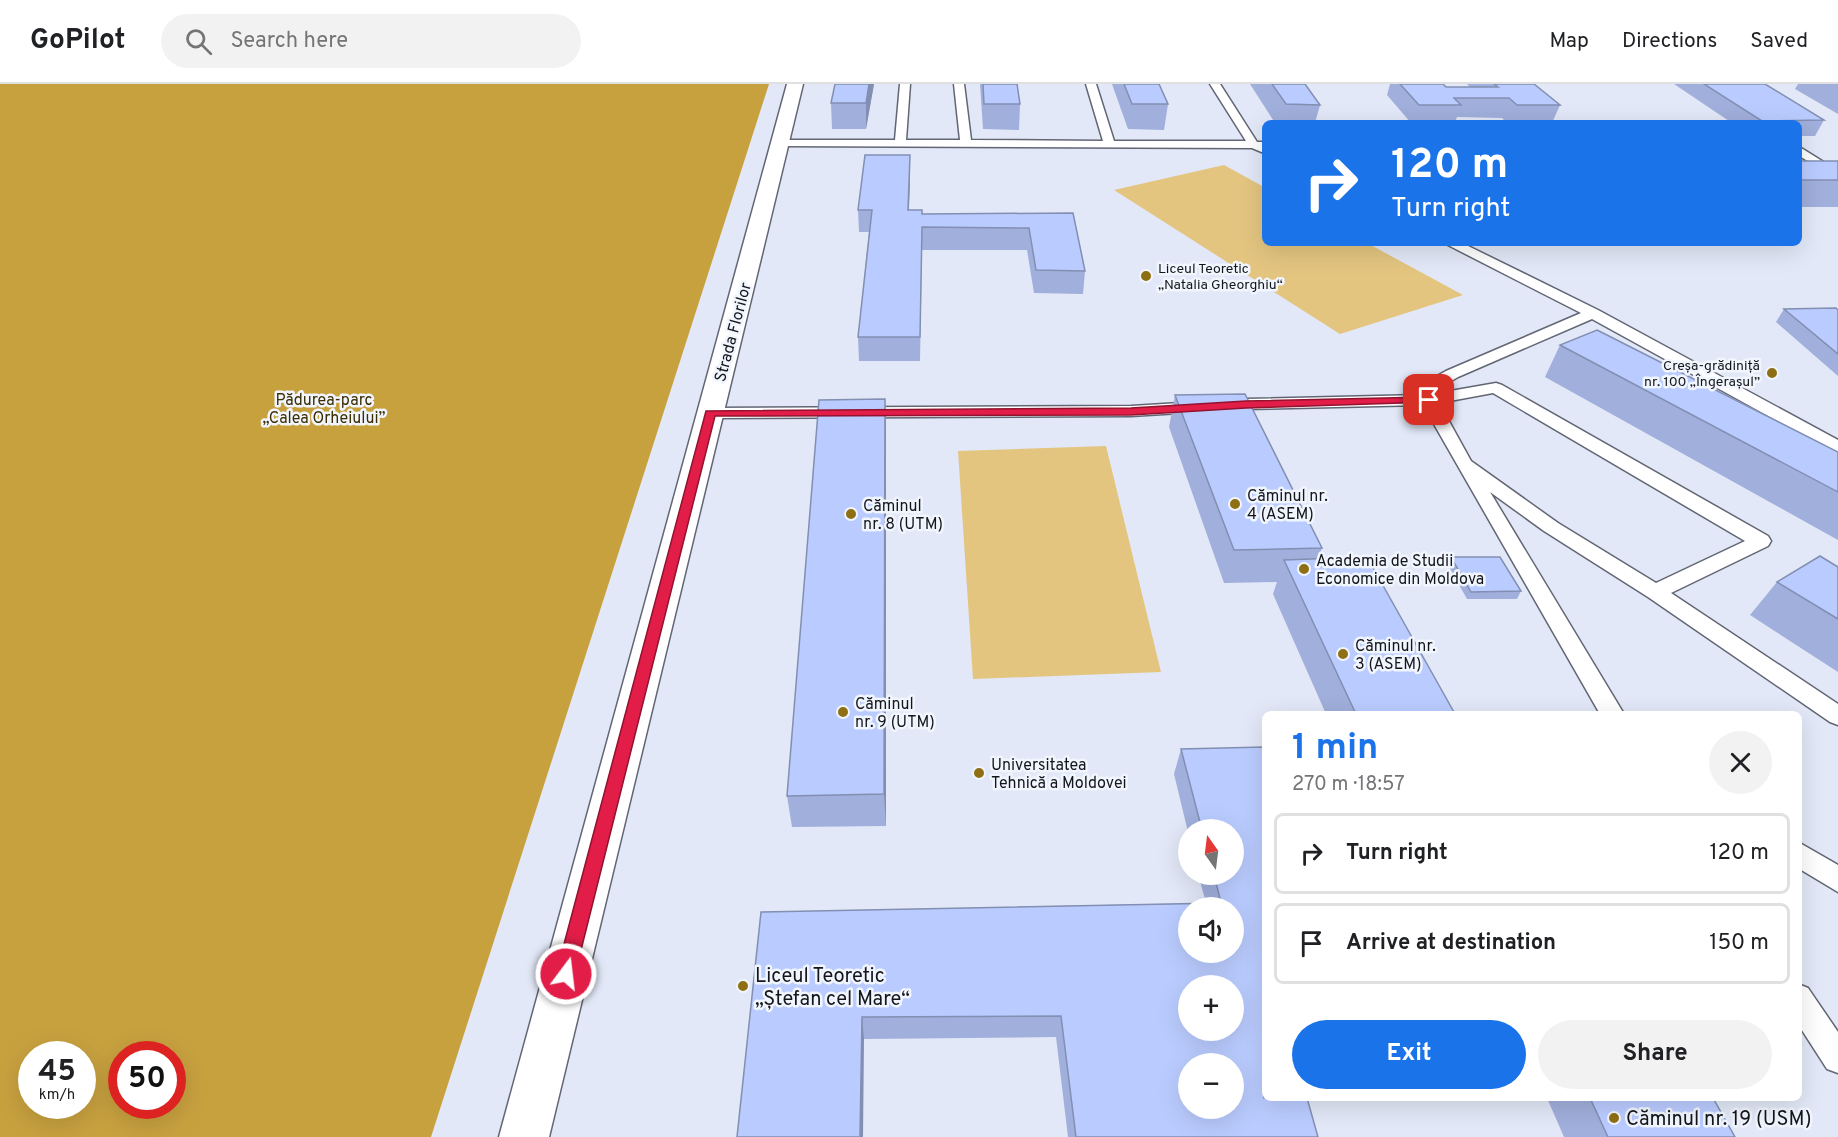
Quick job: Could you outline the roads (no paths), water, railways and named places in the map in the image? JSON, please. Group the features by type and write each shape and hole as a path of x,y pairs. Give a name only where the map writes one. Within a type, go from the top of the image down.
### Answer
{"main road":[{"name":"Strada Florilor","path":"524,1137 710,413 751,266 795,84"}],"lane":[{"path":"900,144 905,84"},
{"path":"959,84 966,144"},
{"path":"1091,84 1110,145"},
{"path":"1215,84 1261,147"},
{"path":"781,142 1261,147"},
{"path":"1802,152 1838,176"},
{"path":"1457,246 1593,313 1838,447"},
{"path":"1593,313 1452,374 1434,384 1429,400 1464,464 1610,711"},
{"path":"710,413 1131,411 1246,404 1429,400 1496,388 1761,541 1655,592"},
{"path":"1464,464 1551,527 1655,592 1838,716"},
{"path":"1802,856 1838,880"},
{"path":"1802,1004 1838,1058"}],"place":[{"name":"Liceul Teoretic „Natalia Gheorghiu“","path":"1146,276"},
{"name":"Creșa-grădiniță nr. 100 „Îngerașul”","path":"1772,373"},
{"name":"Căminul nr. 4 (ASEM)","path":"1235,504"},
{"name":"Căminul nr. 8 (UTM)","path":"851,514"},
{"name":"Academia de Studii Economice din Moldova","path":"1304,569"},
{"name":"Căminul nr. 3 (ASEM)","path":"1343,654"},
{"name":"Căminul nr. 9 (UTM)","path":"843,712"},
{"name":"Universitatea Tehnică a Moldovei","path":"979,773"},
{"name":"Liceul Teoretic „Ștefan cel Mare“","path":"743,986"},
{"name":"Căminul nr. 19 (USM)","path":"1614,1118"}],"park label":[{"name":"Pădurea-parc „Calea Orheiului”","path":"324,408"}]}
